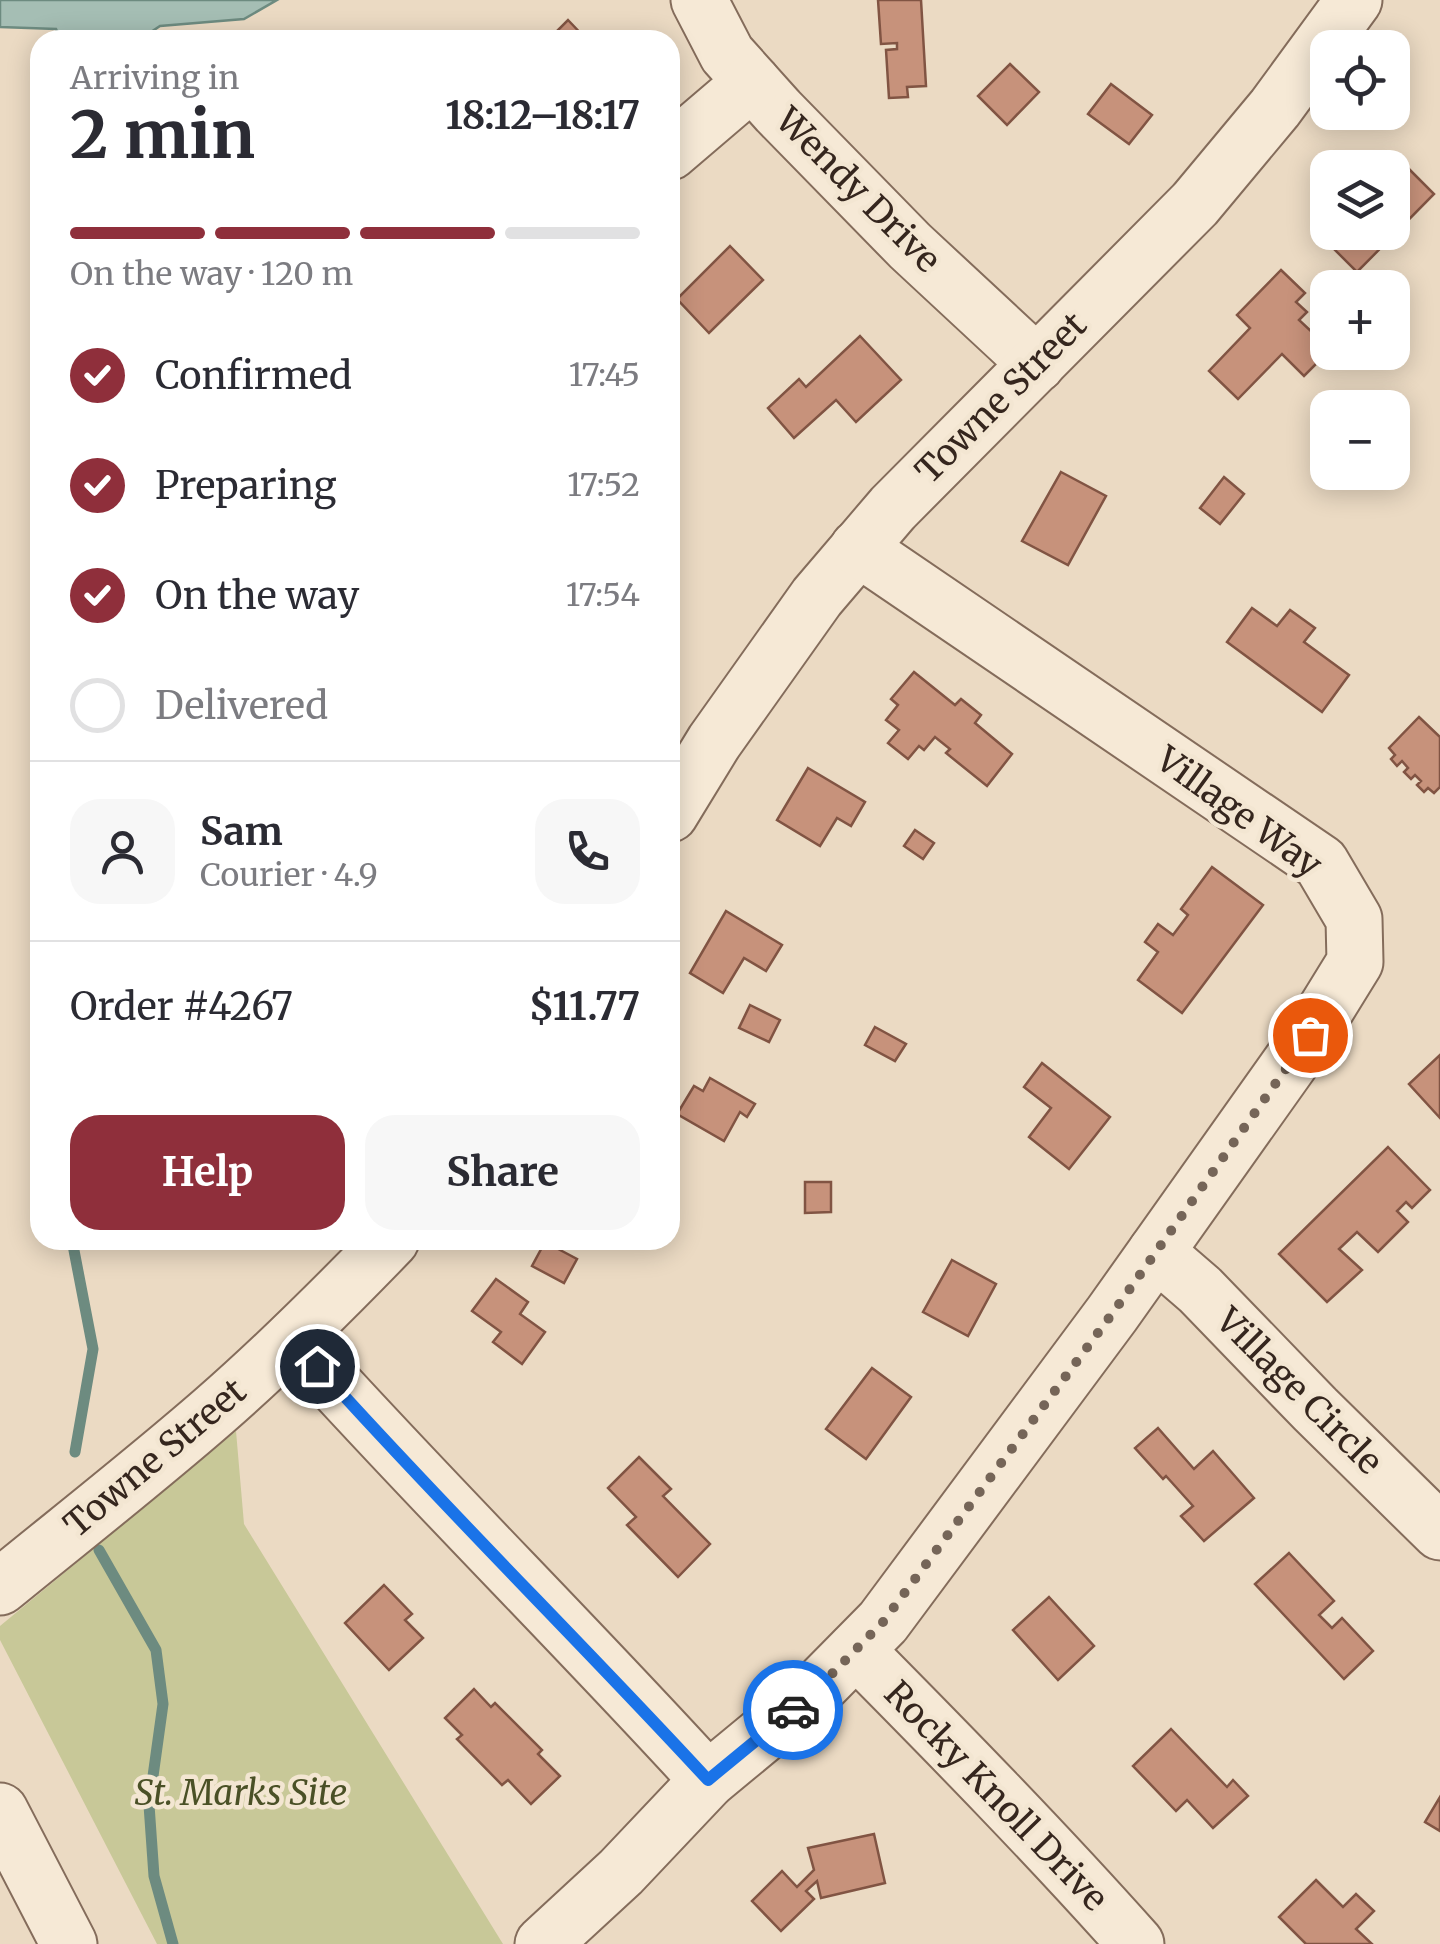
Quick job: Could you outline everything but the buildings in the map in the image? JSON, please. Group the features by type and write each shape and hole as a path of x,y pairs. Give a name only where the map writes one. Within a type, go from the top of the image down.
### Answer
{"street":[{"name":"Wendy Drive","path":"699,0 727,54 752,82 910,246 1037,364"},
{"name":"Towne Street","path":"680,798 714,742 816,598 858,548 1195,204 1275,108 1354,0"},
{"path":"680,143 752,82"},
{"name":"Village Way","path":"543,1944 620,1872 708,1780 812,1694 883,1622 1156,1252 1310,1035 1355,962 1354,919 1321,863 858,548"},
{"name":"Towne Street","path":"0,1588 132,1481 293,1340 381,1250"},
{"name":"Village Circle","path":"1156,1252 1200,1290 1440,1532"},
{"path":"293,1340 708,1780"},
{"name":"Rocky Knoll Drive","path":"856,1650 1064,1864 1136,1944"},
{"path":"0,1810 69,1944"}],"green space":[{"name":"St. Marks Site","path":"236,1431 244,1524 503,1944 157,1944 0,1640 0,1626"}],"shaded area":[{"path":"0,0 277,0 244,19 160,26 154,30 0,27"}],"waterway":[{"path":"74,1250 93,1349 75,1452"},
{"path":"99,1550 156,1650 163,1704 149,1805 154,1876 173,1944"}],"way so far":[{"path":"793,1710 883,1622 1112,1314 1310,1035"}],"route":[{"path":"317,1366 708,1780 793,1710"}]}
